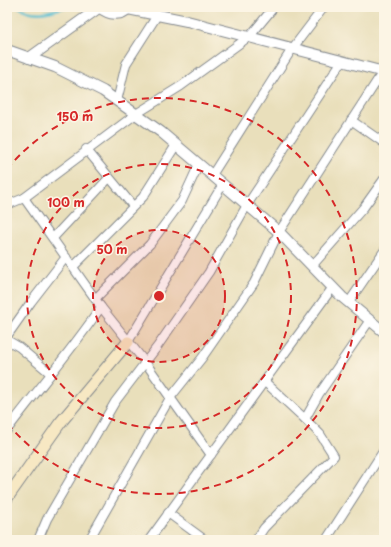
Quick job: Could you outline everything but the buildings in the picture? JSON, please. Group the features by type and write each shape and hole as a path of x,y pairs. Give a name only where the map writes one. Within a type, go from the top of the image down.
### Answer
{"main road":[{"path":"7,498 60,423 128,342"}],"street":[{"path":"30,58 99,7 110,14 117,14 129,8 250,36 384,71 279,232 254,283 202,358 170,398 89,540"},
{"path":"7,205 24,198 86,149 136,114 186,82 250,36 274,7"},
{"path":"212,175 292,48 324,7"},
{"path":"117,101 126,64 158,14"},
{"path":"7,50 55,68 102,91 136,114 176,145 279,232 333,287 384,332"},
{"path":"38,540 47,519 115,402 209,272 247,205 342,61"},
{"path":"351,120 384,143"},
{"path":"73,267 142,196 176,145"},
{"path":"86,149 133,206"},
{"path":"95,299 150,244 182,201 199,164"},
{"path":"53,238 109,178"},
{"path":"312,266 364,207 384,179"},
{"path":"128,342 223,184"},
{"path":"24,198 95,299 145,362 211,455"},
{"path":"349,302 384,250"},
{"path":"7,336 66,257"},
{"path":"149,540 333,287"},
{"path":"7,430 78,341 101,307"},
{"path":"305,419 319,394 370,320"},
{"path":"7,340 51,374"},
{"path":"256,540 264,528 334,456 320,434 264,382"},
{"path":"326,540 384,450"},
{"path":"168,513 205,540"}],"waterway":[{"path":"19,7 36,13 48,12 66,7"}]}
